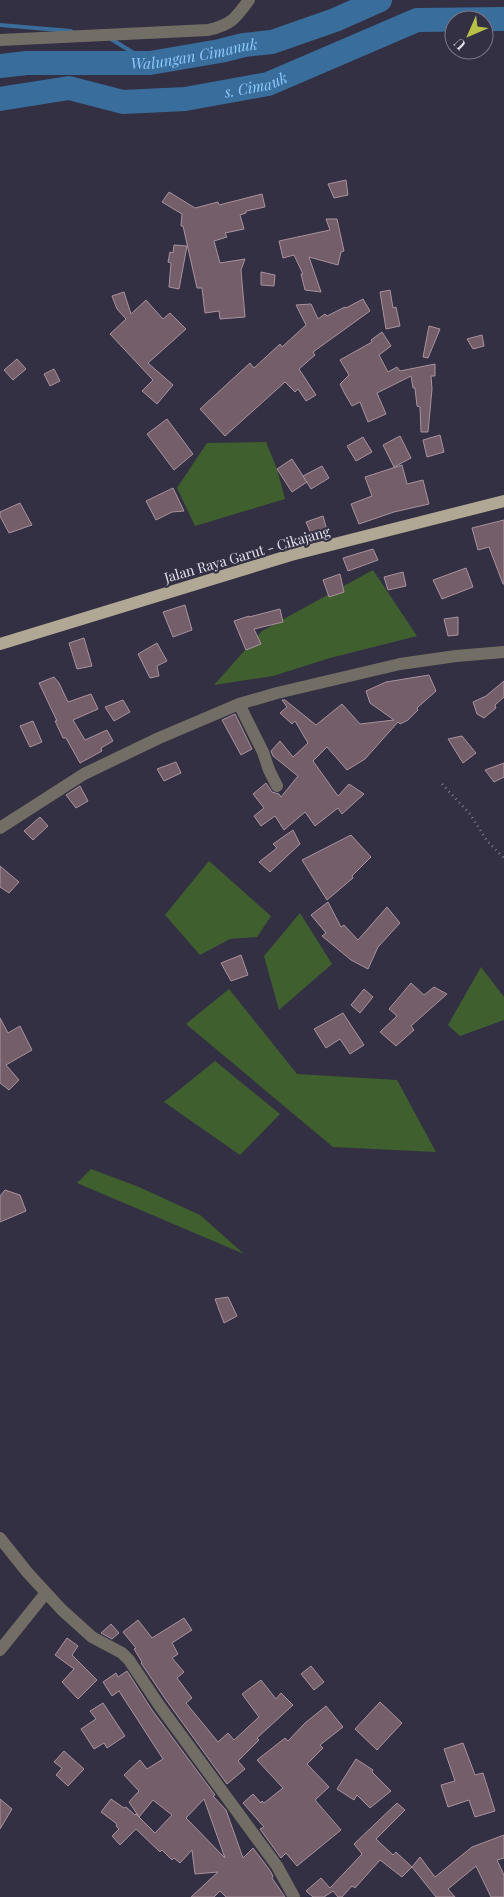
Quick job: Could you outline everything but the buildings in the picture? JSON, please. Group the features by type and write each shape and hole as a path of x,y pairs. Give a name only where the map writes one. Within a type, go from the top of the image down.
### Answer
{"main road":[{"name":"Jalan Raya Garut - Cikajang","path":"0,644 206,579 291,555 504,501"}],"street":[{"path":"0,40 208,30 224,26 237,16 249,0"},
{"path":"0,828 84,774 159,738 239,704 277,693 400,664 456,656 504,652"},
{"path":"239,704 263,752 277,786"},
{"path":"0,1538 45,1594 92,1637 122,1653 129,1660 159,1705 277,1866 294,1897"},
{"path":"0,1650 45,1594"}],"path":[{"path":"442,784 470,814 487,841 504,858"}],"green space":[{"path":"266,442 277,469 285,499 195,526 177,488 207,443"},
{"path":"373,570 417,636 330,658 273,676 214,685 262,631"},
{"path":"209,861 271,916 257,937 230,939 200,955 165,915"},
{"path":"300,913 332,964 279,1010 264,956"},
{"path":"481,967 504,997 504,1020 460,1036 448,1025"},
{"path":"229,989 297,1074 397,1080 436,1152 333,1147 186,1024"},
{"path":"215,1061 280,1114 240,1155 164,1102"},
{"path":"91,1169 139,1187 200,1215 244,1254 77,1183"}],"waterway":[{"name":"Walungan Cimanuk","path":"0,66 27,63 150,63 244,45 272,42 335,20 380,0"},
{"name":"s. Cimauk","path":"0,99 69,88 123,102 185,99 268,84 417,20 504,19"},
{"path":"0,25 71,31"},
{"path":"111,39 150,63"}]}
